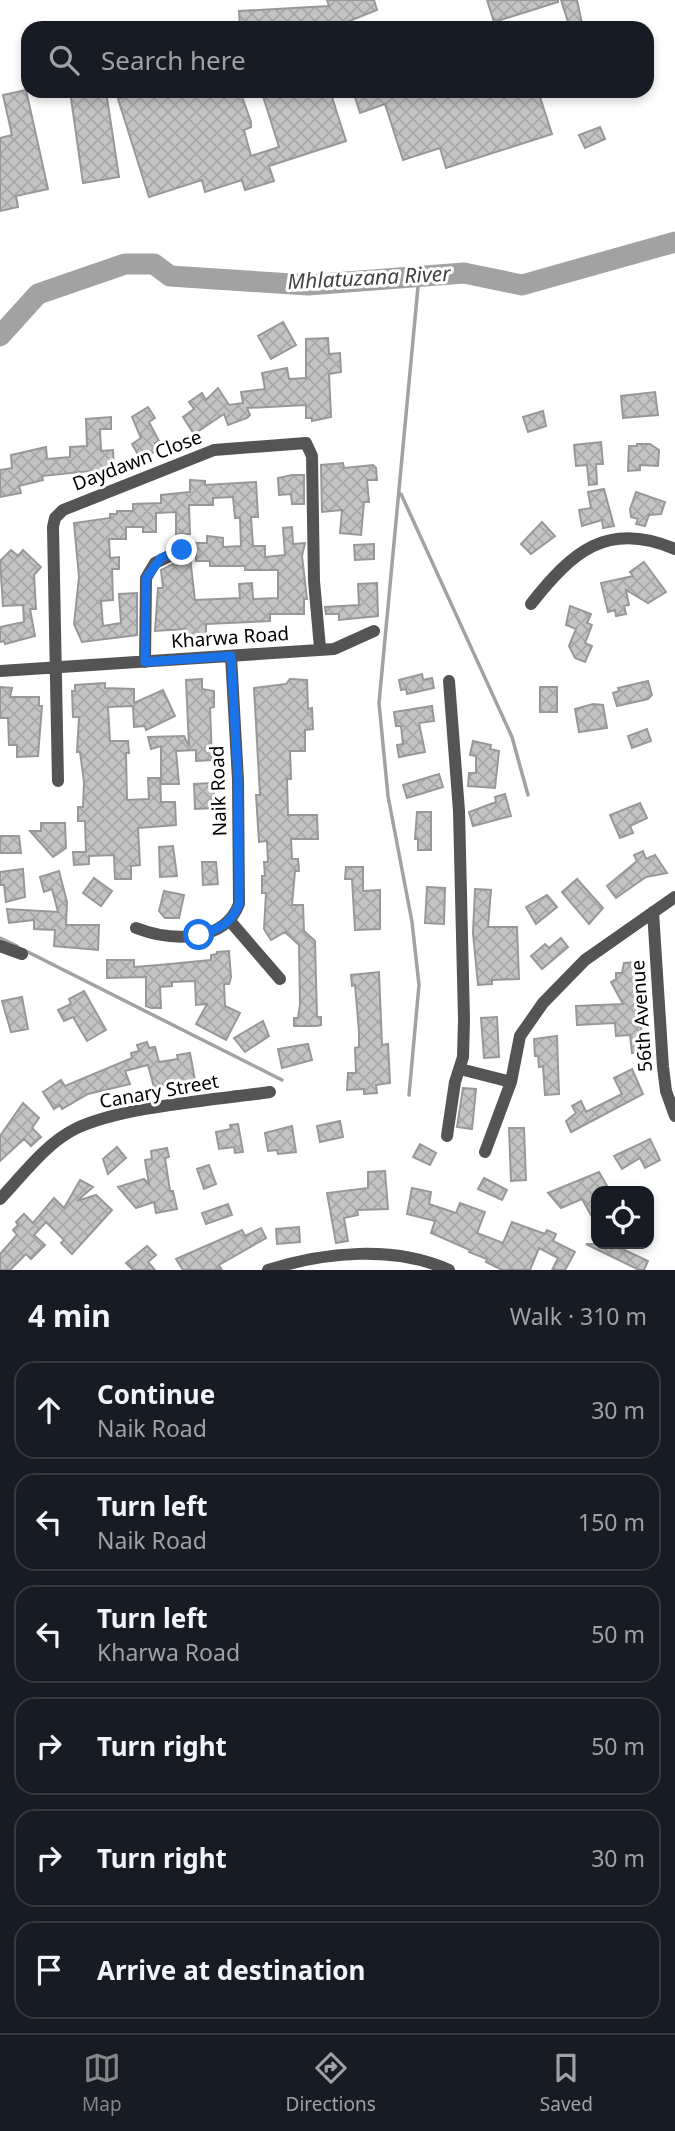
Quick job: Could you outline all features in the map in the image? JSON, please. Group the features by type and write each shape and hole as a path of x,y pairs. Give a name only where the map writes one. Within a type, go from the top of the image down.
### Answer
{"street":[{"name":"Daydawn Close","path":"56,667 53,527 58,514 214,450 302,443 308,444 312,456 314,581 320,648"},
{"path":"531,604 563,567 601,540 641,536 675,549"},
{"path":"145,662 146,578 161,558 182,550"},
{"name":"Kharwa Road","path":"0,671 334,649 374,631"},
{"name":"Naik Road","path":"230,921 239,904 241,890 231,656"},
{"path":"56,667 58,781"},
{"path":"447,1136 464,1037 460,850 449,681"},
{"path":"485,1152 511,1083 520,1036 542,1003 584,960 675,897"},
{"name":"56th Avenue","path":"653,912 663,1068 666,1091 675,1116"},
{"path":"136,928 156,936 179,937 216,930 230,921 280,979"},
{"path":"0,946 22,954"},
{"path":"460,1069 511,1083"},
{"name":"Canary Street","path":"0,1199 43,1154 75,1129 132,1113 270,1092"},
{"path":"268,1270 308,1259 349,1255 417,1261 449,1270"}],"building":[{"path":"327,0 374,0 377,10 350,21 240,21 239,11 329,6"},
{"path":"487,0 558,0 558,2 494,21"},
{"path":"561,0 577,0 582,21 568,21"},
{"path":"21,91 21,98 28,98 48,189 16,196 18,207 0,211 0,138 12,135 3,95"},
{"path":"71,98 107,98 119,177 83,183"},
{"path":"242,98 251,122 251,127 244,130 251,156 279,147 264,98 332,98 346,141 269,166 274,181 245,190 242,180 205,192 202,180 149,197 118,99"},
{"path":"355,98 540,98 552,134 446,168 440,148 403,160 385,104 360,113"},
{"path":"600,127 605,139 585,148 579,135"},
{"path":"283,322 296,345 271,359 258,336"},
{"path":"328,338 329,354 340,353 341,372 329,374 331,417 312,421 312,418 306,418 306,405 247,408 250,415 247,418 228,425 224,414 194,434 183,417 194,409 189,402 202,393 206,400 218,388 229,405 243,403 241,392 265,389 262,373 287,368 289,379 306,378 306,339"},
{"path":"655,392 658,415 623,418 621,396"},
{"path":"148,407 155,418 149,422 159,441 155,443 159,450 140,458 132,444 141,438 132,417"},
{"path":"543,411 546,426 528,432 523,417"},
{"path":"111,417 111,429 100,429 101,451 113,450 114,468 99,472 100,475 89,475 89,471 42,476 43,480 19,486 21,493 0,497 0,470 12,468 11,455 46,447 47,459 70,457 70,447 87,446 86,419"},
{"path":"601,442 603,464 596,464 597,484 589,485 587,465 576,466 574,445"},
{"path":"650,444 659,450 658,466 640,465 640,470 628,471 629,446"},
{"path":"343,463 344,468 373,465 376,468 377,480 367,480 369,502 364,502 361,535 340,533 342,510 322,512 321,465"},
{"path":"304,475 304,504 292,504 291,494 279,495 278,478"},
{"path":"190,480 205,481 205,485 256,482 258,517 251,517 253,546 265,546 265,557 285,555 283,528 292,527 293,544 305,543 302,556 307,599 304,599 304,614 270,614 270,621 206,624 206,635 187,635 186,629 155,631 158,588 163,588 161,570 186,557 190,557 195,600 240,598 239,584 252,583 253,599 278,598 278,570 245,570 245,566 210,566 210,561 196,561 196,543 207,543 207,536 223,538 223,547 241,546 240,518 235,518 233,497 213,498 213,505 189,505 190,534 176,534 176,512 156,513 156,532 143,532 143,527 126,527 126,539 109,539 110,558 119,557 119,569 112,569 113,600 101,601 103,626 121,623 119,594 137,593 137,635 82,642 74,624 79,577 74,523 110,518 110,514 117,514 117,511 133,511 133,504 161,503 161,495 190,492"},
{"path":"604,489 614,526 603,528 602,520 582,526 579,510 591,508 588,492"},
{"path":"636,492 665,502 661,514 649,515 645,526 636,524 638,519 631,517 630,509"},
{"path":"542,522 555,536 531,554 521,544"},
{"path":"374,544 374,559 355,560 354,545"},
{"path":"11,550 18,556 23,550 41,567 34,575 36,609 30,609 35,636 5,644 4,641 0,642 0,627 24,622 23,605 3,606 0,561"},
{"path":"644,562 666,592 648,603 626,590 629,605 624,606 626,614 616,616 615,610 608,612 601,583 633,576 630,572"},
{"path":"377,583 378,616 339,620 339,614 326,614 325,607 359,605 358,584"},
{"path":"570,606 591,614 587,623 592,625 585,643 592,646 585,662 575,658 569,646 576,629 566,625"},
{"path":"422,674 423,680 432,678 434,688 407,694 406,689 401,690 399,680"},
{"path":"202,679 202,689 214,691 214,707 210,708 212,760 196,761 196,750 176,751 179,784 161,784 161,746 151,749 148,737 184,736 189,746 186,680"},
{"path":"290,679 307,680 308,709 312,708 313,729 305,730 305,751 290,751 291,779 287,779 288,815 317,815 318,839 291,839 292,859 298,859 299,871 295,871 292,905 303,905 304,931 315,941 317,1017 321,1017 321,1025 317,1026 294,1026 294,1018 298,1018 300,1005 299,945 285,932 271,940 264,929 266,893 262,893 262,876 265,876 264,862 268,862 267,841 259,842 256,795 260,795 254,688 286,684"},
{"path":"648,681 652,695 648,699 617,706 613,693 619,691 618,688"},
{"path":"105,683 105,688 134,689 134,703 163,690 175,716 146,730 145,726 134,727 133,706 108,707 110,741 128,741 127,800 149,799 148,778 160,778 161,802 175,802 176,825 138,828 140,865 131,866 131,879 115,879 114,855 89,856 89,864 74,865 73,852 86,852 85,821 78,821 78,807 83,807 84,782 80,752 77,752 79,717 73,717 72,691 75,691 75,685"},
{"path":"0,687 12,688 10,697 39,697 39,706 42,706 38,756 17,757 17,745 9,745 8,718 0,718"},
{"path":"540,687 557,687 557,712 540,712"},
{"path":"593,704 603,705 607,728 579,732 575,709"},
{"path":"432,706 434,721 419,723 425,752 399,757 397,745 403,744 401,726 396,726 394,712"},
{"path":"647,729 651,741 632,748 628,736"},
{"path":"473,741 491,745 490,749 499,751 495,788 468,786 469,773 476,773 476,756 470,755"},
{"path":"439,774 443,787 407,798 403,785"},
{"path":"213,783 215,808 195,809 194,784"},
{"path":"505,794 511,816 473,826 469,812 496,802 495,797"},
{"path":"640,803 647,818 630,826 633,833 620,838 610,815"},
{"path":"417,812 431,812 431,850 418,850 418,839 415,839"},
{"path":"41,823 65,823 66,848 53,857 30,831 41,831"},
{"path":"0,836 19,836 21,853 0,853"},
{"path":"173,846 177,876 160,877 159,847"},
{"path":"643,851 646,859 655,855 667,873 646,877 616,898 607,886 637,861 634,855"},
{"path":"202,862 216,862 218,884 203,885"},
{"path":"346,867 363,867 363,891 380,890 380,929 355,930 352,879 345,879"},
{"path":"23,869 25,897 6,902 4,885 0,885 0,872"},
{"path":"59,871 67,902 66,925 99,925 98,950 54,946 55,930 34,929 34,920 9,923 7,909 58,912 52,889 44,892 40,877"},
{"path":"94,878 112,891 101,906 83,893"},
{"path":"577,879 603,908 589,924 562,892"},
{"path":"427,887 445,888 444,924 425,923"},
{"path":"475,889 491,890 488,927 517,927 519,979 492,980 492,984 478,985 473,933"},
{"path":"164,891 184,895 179,918 165,918 159,911"},
{"path":"547,895 557,907 536,924 526,907"},
{"path":"561,938 568,947 542,969 531,956 545,944 549,948"},
{"path":"229,951 231,977 229,984 224,984 225,1006 240,1013 226,1040 196,1024 207,1004 196,1005 195,981 172,982 172,986 160,987 161,1008 151,1008 146,1006 146,977 107,978 107,960 134,960 134,967 211,960 211,955 217,952"},
{"path":"636,962 643,1052 632,1053 630,1035 616,1036 615,1023 577,1025 576,1006 623,1004 611,982 616,979 616,973 622,973 624,963"},
{"path":"379,972 382,1045 388,1044 390,1083 376,1085 377,1093 364,1094 364,1089 347,1090 348,1073 356,1073 355,1048 359,1047 355,985 352,986 351,975"},
{"path":"84,991 106,1030 87,1041 73,1017 64,1021 58,1010 71,1004 69,999"},
{"path":"22,997 28,1029 11,1032 2,1001"},
{"path":"497,1017 499,1057 484,1058 481,1018"},
{"path":"263,1021 269,1036 245,1052 234,1038"},
{"path":"557,1036 559,1094 545,1095 543,1066 539,1067 538,1056 535,1056 534,1039"},
{"path":"147,1042 149,1048 155,1047 159,1062 178,1059 177,1055 190,1053 195,1080 154,1087 148,1065 125,1071 130,1084 88,1094 62,1109 60,1105 54,1109 43,1092 61,1080 65,1086 132,1058 131,1053 139,1051 137,1045"},
{"path":"308,1044 312,1060 282,1068 278,1049"},
{"path":"632,1069 643,1094 571,1132 566,1121 576,1113 572,1106 581,1101 586,1112 622,1094 614,1078"},
{"path":"463,1088 476,1089 472,1129 457,1127"},
{"path":"23,1103 39,1118 32,1128 41,1137 31,1146 24,1139 0,1161 0,1136"},
{"path":"340,1121 343,1137 320,1142 317,1126"},
{"path":"238,1124 243,1152 235,1153 234,1147 219,1149 216,1132 231,1129 230,1125"},
{"path":"292,1126 296,1152 278,1154 277,1150 268,1151 265,1133"},
{"path":"509,1128 524,1128 526,1180 511,1181"},
{"path":"650,1139 660,1160 645,1168 640,1158 622,1169 614,1156"},
{"path":"420,1144 436,1153 430,1165 413,1157"},
{"path":"117,1147 126,1158 108,1174 103,1159"},
{"path":"167,1148 169,1157 165,1158 170,1191 173,1191 177,1209 156,1213 154,1202 136,1208 118,1187 144,1179 149,1184 145,1160 152,1159 151,1151"},
{"path":"209,1165 216,1184 204,1189 197,1169"},
{"path":"385,1171 388,1209 357,1210 358,1215 344,1218 348,1241 336,1243 327,1193 368,1188 368,1172"},
{"path":"599,1172 607,1186 591,1186 591,1215 582,1199 561,1208 548,1193"},
{"path":"484,1178 507,1190 502,1200 478,1189"},
{"path":"80,1180 93,1187 77,1201 96,1195 112,1210 72,1254 61,1243 64,1240 46,1222 34,1235 45,1245 31,1259 26,1254 10,1270 0,1270 0,1254 17,1235 13,1230 18,1225 16,1222 24,1214 33,1223 54,1198 64,1208"},
{"path":"412,1188 431,1192 429,1204 456,1213 460,1203 485,1212 477,1233 503,1243 512,1222 545,1234 547,1230 556,1234 553,1241 575,1252 565,1270 552,1270 558,1258 539,1248 530,1270 502,1270 486,1262 487,1259 469,1252 470,1250 431,1233 435,1221 407,1214"},
{"path":"228,1204 232,1215 206,1224 202,1213"},
{"path":"299,1227 300,1242 277,1244 276,1229"},
{"path":"261,1228 266,1238 219,1265 222,1270 183,1270 176,1259 242,1230 245,1236"},
{"path":"147,1246 156,1255 148,1262 155,1270 133,1270 126,1263"},
{"path":"596,1249 623,1249 648,1261 644,1270"}],"waterway":[{"name":"Mhlatuzana River","path":"0,336 38,294 125,264 154,264 170,276 308,285 464,273 522,285 675,242"},
{"path":"409,1095 419,985 412,922 388,796 379,703 419,276"},
{"path":"401,494 512,737 528,795"},
{"path":"0,938 17,946"},
{"path":"24,950 282,1080"}],"route":[{"path":"182,550 161,558 149,570 146,578 145,662 231,656 238,780 241,890 239,904 235,915 224,926 199,935"}]}
